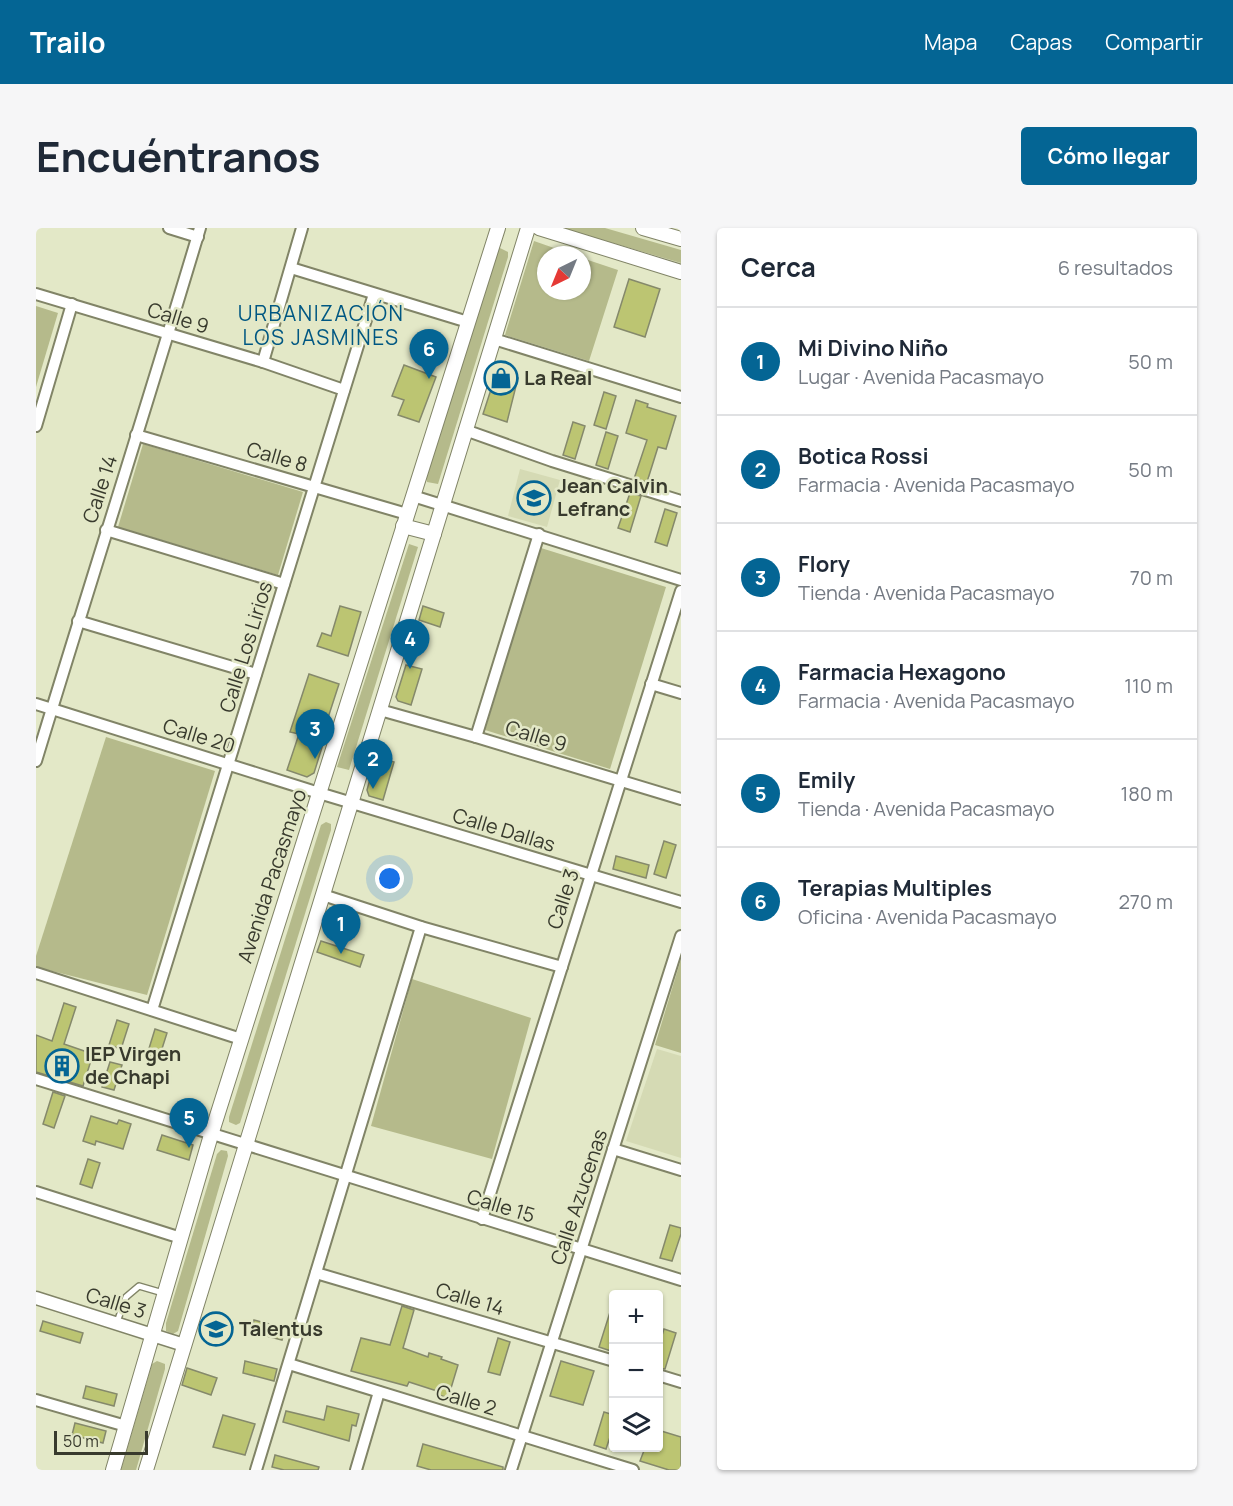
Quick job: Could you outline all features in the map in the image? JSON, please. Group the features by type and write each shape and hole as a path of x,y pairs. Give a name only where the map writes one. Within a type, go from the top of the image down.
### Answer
{"main road":[{"name":"Avenida Pacasmayo","path":"113,1470 210,1135 498,228"},
{"path":"146,1470 528,228"},
{"path":"539,228 681,272"},
{"path":"643,228 681,239"},
{"path":"405,520 434,534"}],"street":[{"path":"169,228 199,232"},
{"path":"263,362 302,228"},
{"name":"Calle 14","path":"36,761 199,232"},
{"path":"291,268 468,322"},
{"name":"Calle 9","path":"36,294 263,362 344,390"},
{"name":"Calle Los Lirios","path":"152,1010 374,294"},
{"path":"36,426 39,402 72,304"},
{"path":"494,339 681,397"},
{"path":"465,430 552,461 681,501"},
{"name":"Calle 8","path":"136,435 314,487 405,520"},
{"path":"413,496 681,580"},
{"path":"106,530 284,584"},
{"path":"476,737 539,534"},
{"name":"Calle 3","path":"482,1219 619,781 651,684 678,613 681,591"},
{"path":"78,621 256,674"},
{"path":"651,684 681,693"},
{"name":"Calle 20","path":"36,704 351,802"},
{"name":"Calle 9","path":"380,710 681,799"},
{"name":"Calle Dallas","path":"351,802 681,902"},
{"path":"323,895 421,927 562,967"},
{"path":"256,1470 421,927"},
{"name":"Calle Azucenas","path":"511,1470 681,936"},
{"path":"36,973 241,1039"},
{"name":"Calle 15","path":"36,1079 681,1280"},
{"path":"613,1149 681,1170"},
{"path":"36,1192 181,1238"},
{"name":"Calle 14","path":"316,1273 609,1358"},
{"name":"Calle 3","path":"36,1298 184,1345"},
{"name":"Calle 2","path":"289,1365 633,1470"},
{"path":"663,1377 681,1382"},
{"path":"356,1470 379,1392"},
{"path":"36,1400 126,1426"}],"lane":[{"path":"117,1323 126,1297 139,1286 164,1294"}],"shaded area":[{"path":"562,228 605,228 681,250 681,263"},
{"path":"534,241 548,246 537,246 537,300 591,300 591,261 618,270 589,361 505,335"},
{"path":"500,248 508,252 508,257 438,484 427,482 426,475 496,252"},
{"path":"36,306 58,313 36,387"},
{"path":"143,444 303,492 278,575 118,527"},
{"name":"Jean Calvin Lefranc","path":"520,469 560,480 547,527 508,516"},
{"path":"409,544 418,547 349,770 337,767"},
{"path":"541,548 666,587 610,769 485,730"},
{"path":"106,737 215,771 147,995 36,967 36,956"},
{"path":"326,822 331,824 331,830 240,1123 236,1125 229,1122 229,1117 321,825"},
{"path":"681,959 681,1053 655,1045"},
{"path":"412,979 531,1018 492,1159 371,1126"},
{"path":"657,1049 681,1056 681,1158 626,1141"},
{"path":"221,1150 227,1151 228,1156 178,1331 173,1334 166,1331 166,1323 217,1154"},
{"path":"157,1361 165,1364 165,1369 136,1470 121,1470 152,1364"}],"building":[{"path":"629,279 660,289 645,337 614,327"},
{"path":"404,365 436,377 419,422 398,415 404,400 392,396"},
{"path":"497,371 518,378 507,422 483,414"},
{"path":"604,392 616,396 606,429 594,425"},
{"path":"636,400 648,404 647,407 676,416 666,449 658,447 647,482 634,479 647,440 626,433"},
{"path":"573,422 585,426 575,459 563,455"},
{"path":"606,432 618,436 608,469 596,465"},
{"path":"630,493 641,496 630,532 618,528"},
{"path":"665,509 677,513 667,546 655,542"},
{"path":"340,606 361,612 348,656 317,646 322,633 331,636"},
{"path":"423,606 444,613 440,627 419,620"},
{"path":"406,665 422,669 411,705 398,701 396,697"},
{"path":"309,674 339,684 325,727 328,728 314,773 307,777 287,770 299,734 290,732"},
{"path":"376,757 394,762 383,800 369,796 367,790"},
{"path":"664,841 676,845 666,878 654,874"},
{"path":"616,856 649,865 646,878 613,869"},
{"path":"321,941 364,955 360,967 317,952"},
{"name":"IEP Virgen de Chapi","path":"64,1003 76,1007 64,1044 93,1054 83,1086 36,1072 36,1035 52,1041"},
{"path":"117,1020 129,1024 121,1049 109,1045"},
{"path":"155,1029 167,1033 159,1058 147,1055"},
{"path":"110,1062 122,1065 114,1090 102,1087"},
{"path":"53,1092 65,1096 54,1128 43,1124"},
{"path":"91,1116 117,1124 119,1120 131,1124 123,1149 96,1141 95,1145 83,1141"},
{"path":"162,1135 193,1145 189,1160 157,1150"},
{"path":"88,1159 100,1163 92,1188 80,1184"},
{"path":"670,1225 681,1228 672,1261 660,1258"},
{"path":"402,1306 414,1310 403,1348 428,1357 429,1353 442,1357 441,1359 458,1365 448,1398 436,1394 437,1391 409,1382 407,1386 351,1371 361,1338 390,1345"},
{"path":"609,1315 609,1350 599,1347"},
{"name":"Talentus","path":"203,1318 233,1327 229,1340 199,1331"},
{"path":"254,1320 285,1328 282,1340 251,1332"},
{"path":"43,1321 83,1333 80,1343 40,1331"},
{"path":"664,1329 676,1333 665,1369 663,1369"},
{"path":"498,1338 510,1342 500,1375 488,1372"},
{"path":"245,1361 277,1369 274,1381 243,1373"},
{"path":"561,1361 594,1371 583,1405 550,1396"},
{"path":"187,1368 217,1378 211,1395 182,1385"},
{"path":"86,1386 117,1394 114,1406 83,1398"},
{"path":"327,1406 359,1414 356,1426 352,1425 349,1441 283,1422 286,1411 324,1420"},
{"path":"604,1412 609,1414 609,1440 606,1449 594,1445"},
{"path":"223,1415 255,1424 245,1455 213,1447"},
{"path":"75,1423 106,1431 103,1443 72,1435"},
{"path":"663,1432 681,1437 681,1470 669,1470 640,1461 643,1452 663,1452"},
{"path":"423,1444 503,1467 503,1470 431,1470 417,1466"},
{"path":"275,1455 319,1467 318,1470 284,1470 272,1467"}],"place":[{"name":"La Real","path":"501,378"},
{"name":"Terapias Multiples","path":"429,379"},
{"name":"Jean Calvin Lefranc","path":"534,498"},
{"name":"Farmacia Hexagono","path":"410,669"},
{"name":"Flory","path":"315,759"},
{"name":"Botica Rossi","path":"373,789"},
{"name":"Mi Divino Niño","path":"341,954"},
{"name":"IEP Virgen de Chapi","path":"62,1066"},
{"name":"Emily","path":"189,1148"},
{"name":"Talentus","path":"216,1329"}],"district":[{"name":"URBANIZACIÓN LOS JASMINES","path":"321,326"}]}
